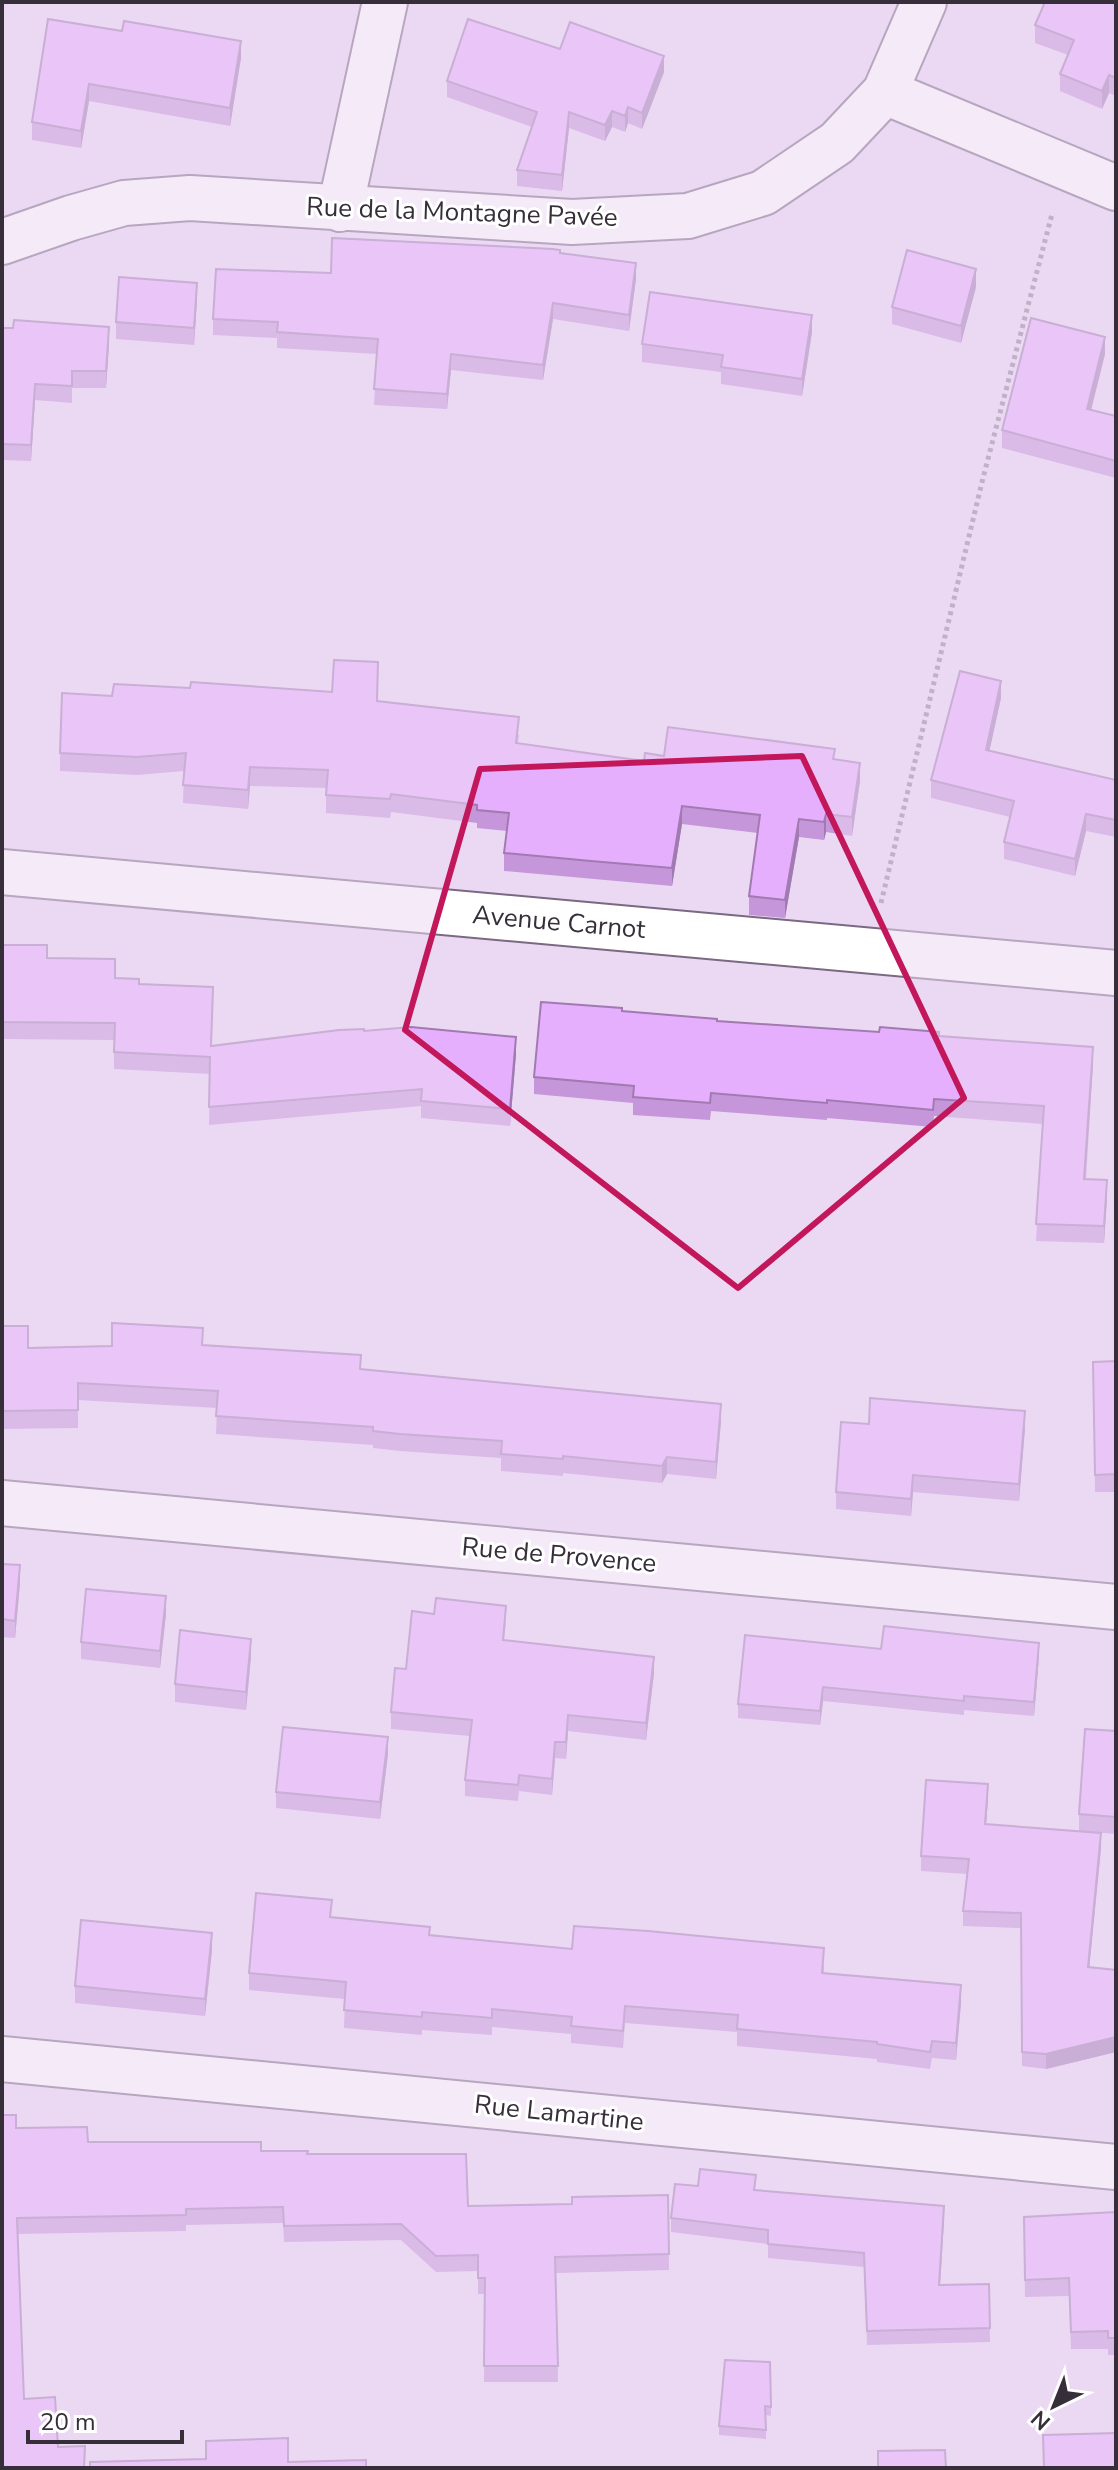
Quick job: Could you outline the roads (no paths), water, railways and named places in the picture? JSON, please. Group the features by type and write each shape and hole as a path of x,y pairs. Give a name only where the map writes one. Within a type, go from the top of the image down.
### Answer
{"street":[{"path":"340,209 385,2"},
{"name":"Rue de la Montagne Pavée","path":"2,242 124,203 190,198 572,222 688,216 763,193 837,143 885,92 924,2"},
{"path":"885,92 1116,188"},
{"name":"Avenue Carnot","path":"2,872 1116,973"},
{"name":"Rue de Provence","path":"2,1503 1116,1607"},
{"name":"Rue Lamartine","path":"2,2059 1116,2167"}]}
